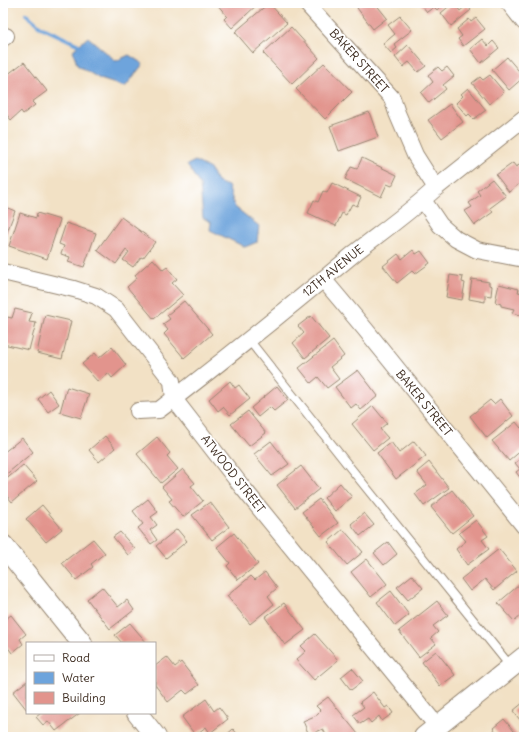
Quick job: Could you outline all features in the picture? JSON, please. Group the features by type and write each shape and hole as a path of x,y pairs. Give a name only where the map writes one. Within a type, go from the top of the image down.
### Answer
{"street":[{"name":"BAKER STREET","path":"306,3 392,98 415,155 436,188"},
{"path":"509,3 524,22"},
{"name":"12TH AVENUE","path":"138,411 159,410 174,399 524,118"},
{"path":"423,200 440,225 456,239 477,250 524,259"},
{"name":"ATWOOD STREET","path":"3,272 74,289 96,296 116,309 172,381 174,399 431,733"},
{"name":"BAKER STREET","path":"323,279 524,526"},
{"path":"3,545 81,642"},
{"path":"431,733 520,663"},
{"path":"138,714 156,737"}],"lane":[{"path":"249,340 348,465 520,663"}],"water":[{"path":"88,37 116,61 129,55 143,64 125,87 100,79 77,65 73,50"},
{"path":"195,161 210,169 217,182 228,186 235,207 259,226 257,242 245,247 210,230 211,222 203,218 200,185 187,165"}],"building":[{"path":"216,3 259,3 232,28 224,19 227,16"},
{"path":"269,3 287,23 253,53 235,32"},
{"path":"363,3 375,3 387,18 373,29 357,8"},
{"path":"420,3 445,3 437,10 434,7 427,12"},
{"path":"453,3 460,11 467,5 471,10 451,26 441,13"},
{"path":"400,16 412,30 394,44 397,48 391,53 383,44 395,34 388,25"},
{"path":"476,18 485,29 463,46 458,39 462,36 457,29 469,19 471,22"},
{"path":"291,27 319,58 292,84 263,53"},
{"path":"482,39 488,46 493,41 499,48 481,63 470,49"},
{"path":"408,45 426,66 418,72 409,62 403,67 395,57"},
{"path":"507,57 524,77 509,90 492,70"},
{"path":"24,62 47,91 32,102 35,105 23,114 21,111 11,120 3,110 3,78"},
{"path":"324,63 352,92 325,119 296,89"},
{"path":"438,67 442,71 447,67 454,76 443,85 446,89 429,103 421,93 433,82 428,75"},
{"path":"490,75 504,92 489,104 472,83 480,77 483,80"},
{"path":"468,88 486,110 474,119 469,114 467,116 456,103 463,96 461,94"},
{"path":"450,104 463,122 442,138 428,120"},
{"path":"369,112 378,137 339,151 330,126"},
{"path":"362,158 397,175 392,186 387,184 381,197 345,179 351,167 357,169"},
{"path":"524,162 524,180 509,192 496,175 513,163 516,167"},
{"path":"492,179 506,196 490,208 493,212 475,225 465,211 472,207 469,203 480,195 477,191"},
{"path":"332,183 361,197 357,206 352,204 346,215 342,213 336,226 308,213 314,200 318,202 323,191 327,193"},
{"path":"3,206 15,211 6,235 3,234"},
{"path":"20,213 36,218 37,213 60,220 47,259 9,246"},
{"path":"121,217 155,242 143,258 141,257 133,267 123,260 129,252 126,250 116,264 97,250"},
{"path":"66,223 96,233 84,267 68,262 70,257 61,254 64,246 59,244"},
{"path":"413,250 416,254 421,251 430,263 415,274 412,271 397,283 383,266 398,254 402,259"},
{"path":"153,259 163,270 167,267 177,279 172,283 183,295 154,319 127,287 137,278 135,275"},
{"path":"450,275 463,277 462,282 465,283 462,300 446,297"},
{"path":"472,279 489,282 489,285 492,286 491,296 485,295 485,302 469,299"},
{"path":"499,284 519,289 518,292 524,293 524,316 512,313 514,309 501,306 501,304 495,302"},
{"path":"184,301 212,334 184,358 164,334 168,330 163,324 170,319 167,315"},
{"path":"15,309 32,313 29,322 36,323 29,350 3,344 3,335 7,317 12,318"},
{"path":"45,315 71,321 62,359 37,353"},
{"path":"311,316 329,338 305,358 293,343 304,333 298,326"},
{"path":"333,341 344,356 330,367 339,379 327,388 318,377 311,383 299,368"},
{"path":"112,347 126,365 112,378 108,373 98,382 82,364 95,353 99,358"},
{"path":"358,370 378,396 361,410 356,404 351,408 335,387"},
{"path":"230,381 235,388 239,385 250,399 230,415 223,407 218,411 209,399"},
{"path":"277,386 288,400 274,411 270,407 258,417 251,408"},
{"path":"67,387 89,394 81,418 60,412"},
{"path":"49,390 59,404 48,412 38,399"},
{"path":"500,399 513,416 487,438 470,416 490,400 494,404"},
{"path":"373,406 387,423 380,429 388,438 373,450 352,424"},
{"path":"248,411 266,433 249,446 231,424"},
{"path":"516,422 521,428 524,425 524,448 509,461 492,441"},
{"path":"105,436 115,448 99,462 89,450"},
{"path":"157,437 170,453 167,456 178,469 161,483 137,454"},
{"path":"22,438 33,452 3,477 3,453"},
{"path":"271,441 289,464 272,476 254,454"},
{"path":"414,441 426,456 396,479 377,453 391,442 399,453"},
{"path":"524,456 524,483 516,472 520,469 515,463"},
{"path":"429,462 449,488 424,506 415,494 427,485 417,472"},
{"path":"23,465 37,481 12,502 3,491 3,482"},
{"path":"301,466 319,489 295,508 277,485"},
{"path":"183,469 195,483 191,486 203,501 183,517 169,501 172,499 162,487"},
{"path":"340,483 352,497 335,511 324,498"},
{"path":"452,490 473,516 452,533 431,507"},
{"path":"148,499 158,512 151,517 157,525 150,530 157,540 151,544 138,528 143,524 133,511"},
{"path":"319,499 338,523 321,536 302,512"},
{"path":"210,502 229,527 212,540 192,515"},
{"path":"42,505 62,529 46,542 26,519"},
{"path":"364,513 374,525 360,536 351,524"},
{"path":"476,520 488,536 482,540 489,549 467,565 456,549 466,541 459,533"},
{"path":"177,529 187,541 166,558 156,546"},
{"path":"343,529 363,552 347,565 328,542"},
{"path":"120,532 135,549 128,555 113,537"},
{"path":"234,533 258,564 238,580 227,566 230,563 217,547"},
{"path":"93,539 105,553 91,564 93,567 76,580 62,563"},
{"path":"388,542 397,554 384,565 374,553"},
{"path":"499,549 517,571 494,590 485,579 470,591 461,579"},
{"path":"367,559 387,584 371,597 351,572"},
{"path":"265,572 277,588 268,596 274,604 250,624 227,596 251,576 255,580"},
{"path":"412,575 423,588 408,600 397,587"},
{"path":"519,585 524,591 524,612 514,621 498,603"},
{"path":"102,587 118,607 127,600 134,610 110,629 87,599"},
{"path":"391,591 409,615 395,626 377,602"},
{"path":"437,601 448,615 433,626 438,632 431,638 436,644 419,657 399,631"},
{"path":"284,603 305,630 285,645 265,617"},
{"path":"11,615 26,634 20,639 23,644 12,653 3,641 3,632 6,630 3,626 3,621"},
{"path":"130,623 146,642 121,642 115,635"},
{"path":"315,634 338,660 314,680 296,660 306,651 301,646"},
{"path":"436,651 455,675 440,686 422,662"},
{"path":"167,657 175,667 181,662 199,685 187,694 183,690 168,702 156,686 156,665"},
{"path":"352,668 363,681 351,690 341,677"},
{"path":"26,682 26,709 13,692"},
{"path":"373,692 385,708 388,706 393,713 382,721 379,716 371,723 368,719 360,724 353,715 364,707 360,702"},
{"path":"328,697 358,734 353,737 327,737 323,729 309,735 303,721 317,715 321,711 316,706"},
{"path":"206,699 214,711 219,707 228,719 210,733 206,727 195,735 182,717"},
{"path":"524,702 524,725 513,711"},
{"path":"40,714 79,714 56,731 48,721 43,725 36,717"},
{"path":"504,719 519,737 495,737 498,734 493,728"},
{"path":"233,729 240,737 224,737"}],"waterway":[{"path":"26,14 41,27 79,45"}]}
